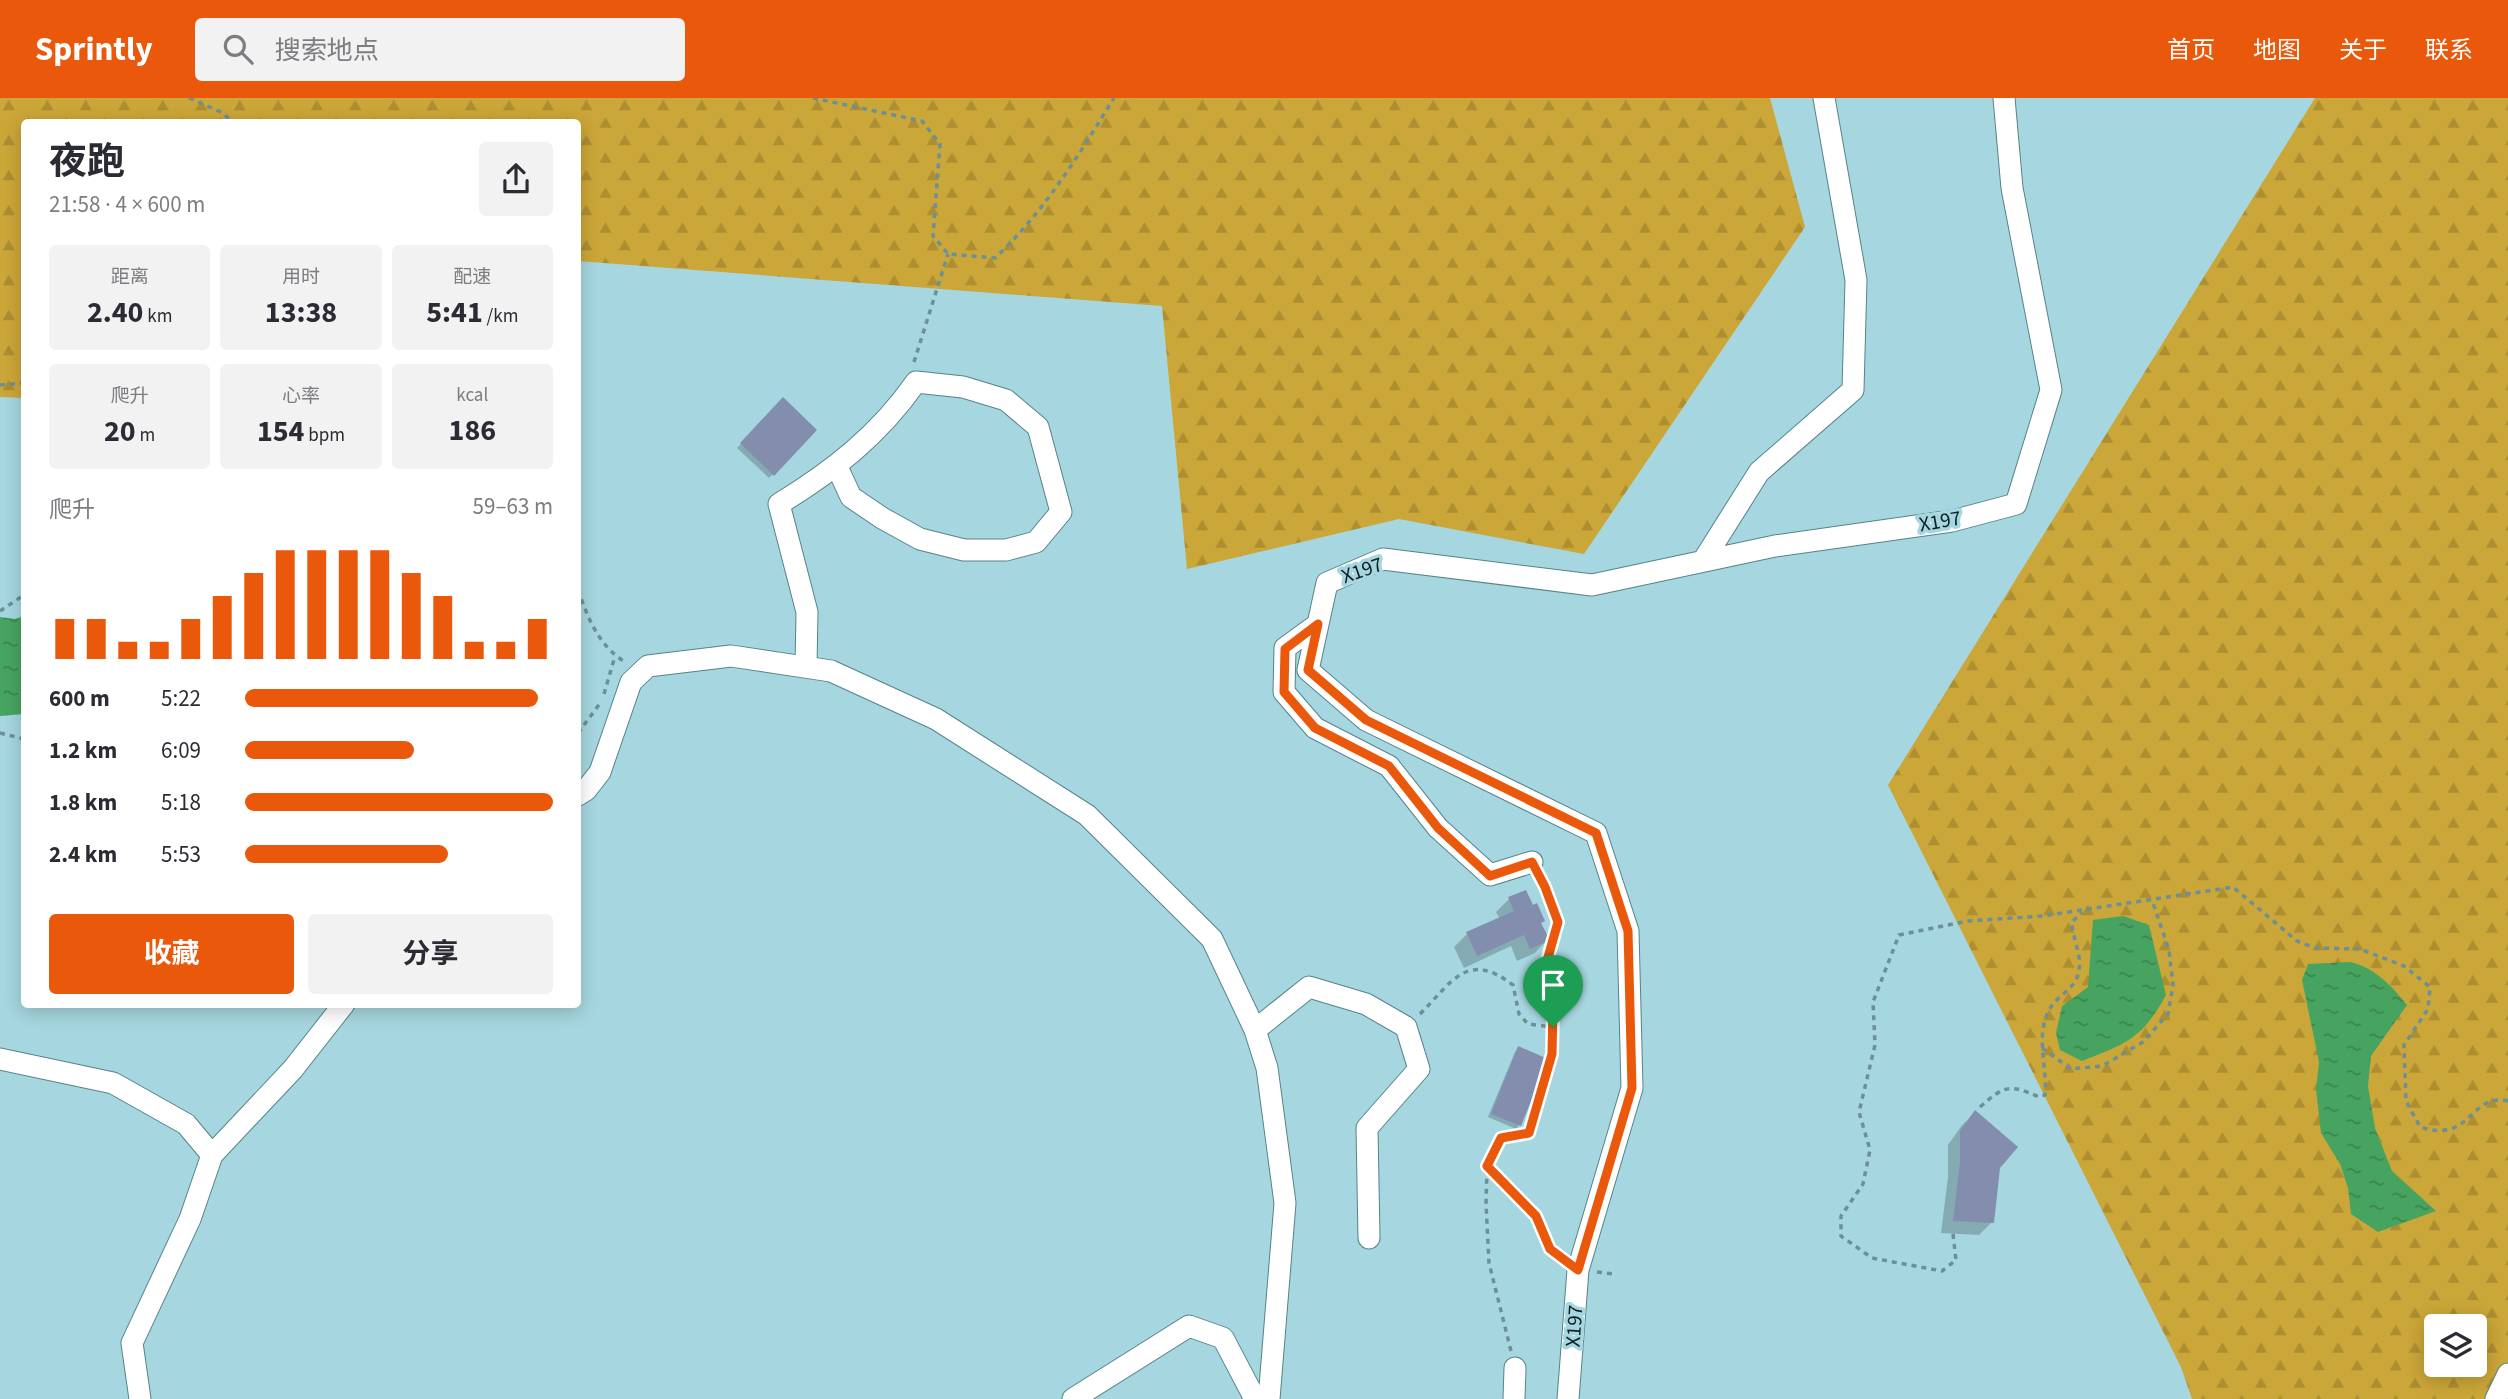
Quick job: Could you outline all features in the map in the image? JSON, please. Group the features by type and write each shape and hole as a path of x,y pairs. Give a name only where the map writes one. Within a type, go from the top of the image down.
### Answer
{"street":[{"path":"1703,561 1759,472 1853,390 1856,280 1824,98"},
{"name":"X197","path":"1568,1399 1578,1270 1632,1088 1628,931 1596,833 1366,720 1308,670 1327,583 1384,559 1592,584 1775,546 1952,521 2016,504 2051,390 2012,188 2004,98"},
{"path":"806,667 807,612 779,504 836,467 904,400 916,382 963,387 1006,400 1038,427 1061,512 1036,542 1006,550 964,550 920,540 882,518 851,496 836,467"},
{"path":"1318,624 1285,649 1284,659 1284,692 1315,728 1389,766 1438,828 1490,876 1532,862"},
{"path":"582,793 600,772 631,682 648,666 731,656 831,671 936,719 1087,815 1212,939 1255,1030 1266,1068 1285,1203 1269,1399"},
{"path":"1255,1030 1309,987 1366,1004 1406,1027 1419,1069 1367,1128 1369,1238"},
{"path":"140,1399 132,1343 190,1219 212,1155 293,1069 341,1008"},
{"path":"0,1059 113,1083 186,1124 212,1155"},
{"path":"1073,1399 1189,1326 1223,1338 1255,1399"},
{"path":"1514,1399 1515,1368"},
{"path":"2496,1399 2508,1374"}],"path":[{"path":"189,98 221,111 230,119"},
{"path":"813,98 922,121 940,144 933,236 948,254 995,258 1020,235 1059,186 1114,98"},
{"path":"916,382 913,365 948,254"},
{"path":"0,385 21,383"},
{"path":"0,611 21,597"},
{"path":"581,597 597,636 615,656 641,673"},
{"path":"581,729 601,704 615,656"},
{"path":"0,733 21,738"},
{"path":"1515,1368 1489,1263 1487,1166 1501,1138 1529,1133 1552,1054 1553,1007 1547,961 1558,922 1532,862"},
{"path":"1953,1234 1956,1260 1942,1271 1872,1258 1842,1236 1841,1216 1863,1184 1870,1150 1858,1112 1875,1045 1873,1002 1899,935 1968,921 2083,911 2233,887 2297,941 2315,948 2360,949 2404,966 2430,987 2428,1009 2404,1045 2403,1076 2406,1101 2420,1127 2435,1132 2456,1129 2486,1102 2508,1101"},
{"path":"2042,1048 2071,1069 2102,1066 2143,1042 2168,1014 2173,986 2169,950 2152,900"},
{"path":"1980,1107 2005,1088 2022,1089 2039,1097 2045,1095 2042,1048 2044,1025 2050,1005 2075,984 2080,969 2072,922 2083,911"},
{"path":"1406,1027 1461,974 1476,967 1497,973 1513,985 1519,1014 1528,1024 1553,1027"},
{"path":"1487,1166 1536,1216 1550,1249 1578,1270 1614,1274"}],"green space":[{"path":"0,98 1770,98 1805,227 1584,554 1399,519 1187,569 1162,306 581,261 581,119 21,119 21,398 0,397"},
{"path":"2315,98 2508,98 2508,1399 2192,1399 2181,1367 1888,785"}],"water":[{"path":"0,617 21,617 21,714 0,716"},
{"path":"2123,916 2149,925 2166,995 2149,1022 2132,1038 2082,1061 2060,1050 2056,1033 2062,1006 2088,987 2093,920"},
{"path":"2351,962 2382,979 2407,1005 2371,1056 2368,1086 2375,1128 2392,1171 2436,1211 2378,1232 2351,1214 2348,1188 2340,1164 2321,1133 2316,1089 2319,1062 2302,980 2308,964"}],"building":[{"path":"783,397 817,430 774,476 740,443"},
{"path":"1526,890 1533,905 1537,903 1545,921 1541,923 1550,940 1530,949 1524,935 1477,956 1466,932 1514,911 1508,897"},
{"path":"1518,1046 1548,1059 1521,1126 1491,1114"},
{"path":"1975,1110 2018,1147 2000,1168 1994,1223 1953,1221 1960,1162 1960,1131"}],"route":[{"path":"1318,624 1308,670 1366,720 1596,833 1628,931 1632,1088 1578,1270 1550,1249 1536,1216 1487,1166 1501,1138 1529,1133 1552,1054 1553,1027 1547,961 1558,922 1532,862 1490,876 1438,828 1389,766 1315,728 1284,692 1285,649 1318,624"}]}
